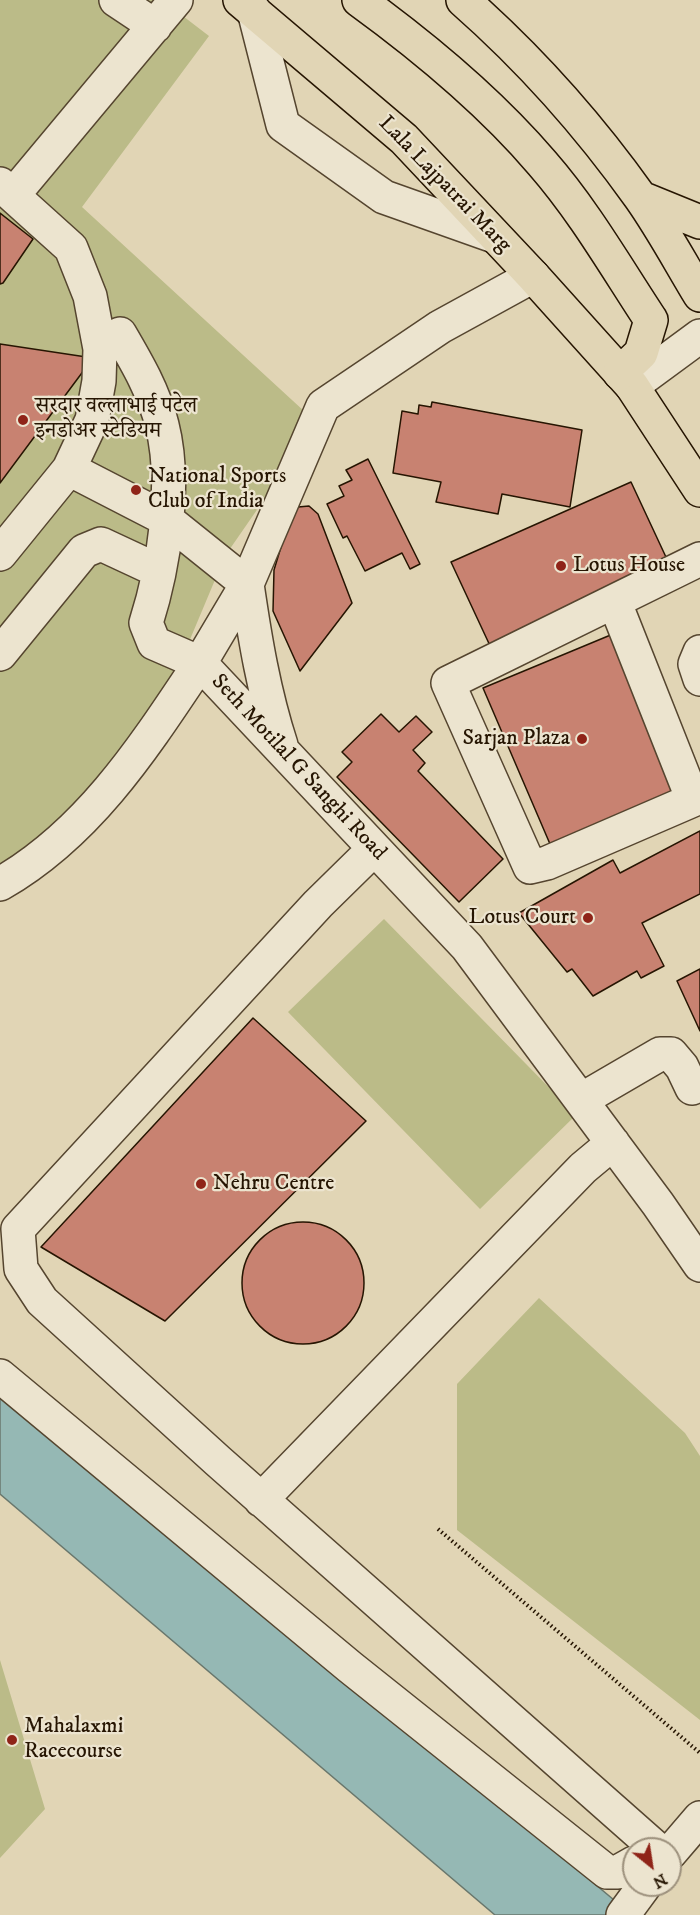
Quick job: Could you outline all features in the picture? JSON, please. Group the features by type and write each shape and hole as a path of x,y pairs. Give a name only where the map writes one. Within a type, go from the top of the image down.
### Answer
{"main road":[{"path":"359,0 403,32 484,102 543,164 585,219 651,320 641,353 626,379"},
{"path":"463,0 543,76 641,198 700,295"},
{"name":"Lala Lajpatrai Marg","path":"247,6 404,139 533,276 626,379 700,490"},
{"path":"641,198 700,222"}],"street":[{"path":"117,0 168,10"},
{"path":"247,6 283,125 384,196 495,236"},
{"path":"0,554 69,469 92,420 99,381 100,349 90,296 71,248 7,189 168,10"},
{"name":"Seth Motilal G Sanghi Road","path":"533,276 440,327 323,406 247,584 200,663 466,947 613,1143 700,1265"},
{"path":"0,884 31,866 68,836 92,810 129,768 200,663 154,643 146,623 156,591 169,480 163,426 147,379 120,334"},
{"path":"626,379 700,336"},
{"path":"69,469 166,519 247,584 256,646 272,717 284,753"},
{"path":"0,654 84,551 101,544 159,572"},
{"path":"615,603 693,800 547,863 530,867 448,682 615,603 700,559"},
{"path":"700,652 695,664 700,679"},
{"path":"374,849 318,904 18,1229 21,1269 42,1301 634,1837"},
{"path":"581,1100 660,1054 671,1054 682,1067 692,1088"},
{"path":"261,1500 583,1168 613,1143"},
{"path":"0,1376 350,1667 607,1872 622,1870"},
{"path":"673,1837 700,1818"}],"path":[{"path":"438,1529 700,1753"}],"green space":[{"name":"National Sports Club of India","path":"0,0 162,0 209,36 82,207 317,423 225,556 152,730 0,879"},
{"path":"384,919 576,1115 480,1209 288,1012"},
{"path":"539,1298 685,1433 700,1456 700,1720 457,1530 457,1384"},
{"name":"Mahalaxmi Racecourse","path":"0,1660 45,1809 0,1858"}],"water":[{"path":"0,1387 632,1915 495,1915 0,1494"}],"building":[{"path":"0,213 33,239 3,283 0,284"},
{"name":"सरदार वल्लाभाई पटेल इनडोअर स्टेडियम","path":"0,344 93,358 0,483"},
{"path":"432,402 582,430 570,507 502,494 498,514 436,502 441,482 393,473 402,411 418,414 419,405 431,407"},
{"path":"368,459 420,564 410,569 402,553 365,571 347,536 343,538 327,504 344,496 339,486 352,480 346,470"},
{"name":"Lotus House","path":"631,482 672,570 492,650 451,562"},
{"path":"309,506 318,514 352,603 300,671 273,611 274,570 290,517 298,507"},
{"name":"Sarjan Plaza","path":"613,634 681,790 550,844 483,688"},
{"path":"381,714 399,732 416,716 432,732 413,750 425,763 418,771 503,859 459,902 337,777 352,762 342,752"},
{"name":"Lotus Court","path":"700,831 700,894 642,923 664,966 641,978 637,971 593,996 572,969 567,972 519,913 613,860 620,873"},
{"path":"700,969 700,1031 677,981"},
{"name":"Nehru Centre","path":"253,1018 366,1121 165,1321 41,1247"},
{"path":"303,1222 326,1227 337,1232 346,1240 354,1249 359,1260 364,1283 359,1306 354,1317 346,1326 337,1334 326,1339 303,1344 280,1339 269,1334 260,1326 252,1317 247,1306 242,1283 247,1260 252,1249 260,1240 269,1232 280,1227"}],"place":[{"name":"सरदार वल्लाभाई पटेल इनडोअर स्टेडियम","path":"23,420"},
{"name":"National Sports Club of India","path":"136,490"},
{"name":"Lotus House","path":"561,566"},
{"name":"Sarjan Plaza","path":"582,739"},
{"name":"Lotus Court","path":"588,918"},
{"name":"Nehru Centre","path":"201,1184"},
{"name":"Mahalaxmi Racecourse","path":"12,1740"}]}
